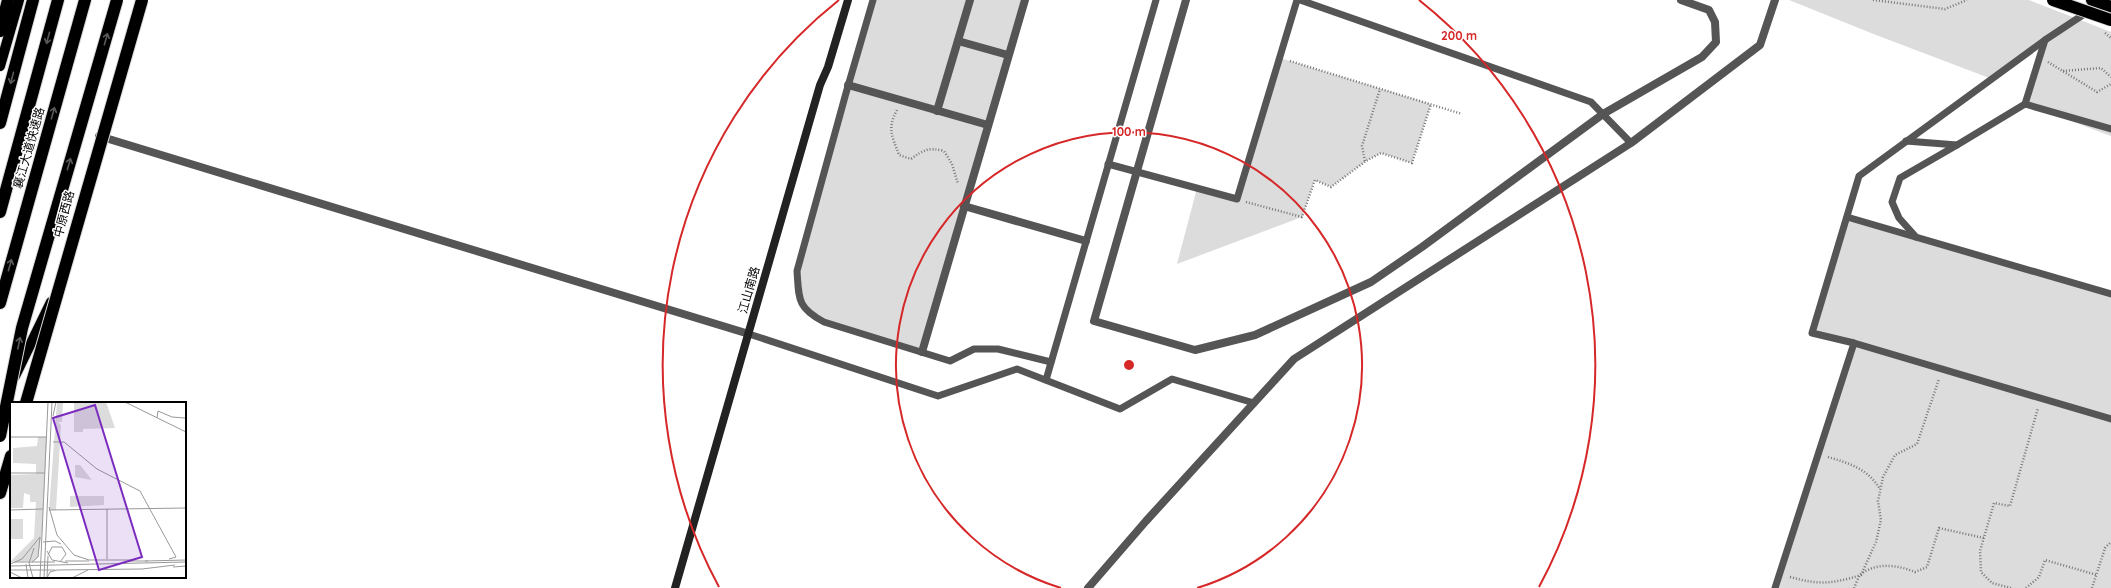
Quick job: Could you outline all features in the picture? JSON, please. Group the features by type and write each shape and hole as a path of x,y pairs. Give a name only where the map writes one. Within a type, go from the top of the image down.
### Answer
{"highway":[{"path":"0,31 8,0"},
{"path":"0,123 33,0"},
{"name":"襄江大道快速路","path":"0,212 58,0"},
{"name":"襄江大道快速路","path":"0,303 85,0"},
{"path":"0,436 22,328 117,0"},
{"path":"26,402 142,0"},
{"path":"2052,0 2111,20"},
{"path":"0,493 10,459"}],"main road":[{"path":"0,66 19,0"},
{"name":"中原西路","path":"0,428 14,378 54,296 136,0"}],"street":[{"name":"江山南路","path":"675,588 820,85 828,67 848,0"},
{"path":"937,111 970,0"},
{"path":"922,352 1025,0"},
{"path":"1186,0 1094,321 1195,350 1255,335 1371,282 1429,242 1602,114 1702,57 1716,42 1715,22 1709,10 1681,0"},
{"path":"1088,588 1146,521 1294,358 1631,143 1760,45 1775,0"},
{"path":"958,41 1008,55"},
{"path":"848,85 988,125"},
{"path":"98,136 749,334"},
{"path":"964,206 1086,241"}],"lane":[{"path":"873,0 797,271 799,299 809,314 824,322 950,361 974,349 998,349 1051,362"},
{"path":"1046,380 1156,0"},
{"path":"1108,164 1236,199 1298,0 1591,102 1631,143"},
{"path":"2101,3 2045,40 1859,176 1812,333 1854,343 2111,419"},
{"path":"1916,237 1899,218 1892,202 1900,178 2025,104 2045,40"},
{"path":"2025,104 2111,130"},
{"path":"1906,141 1957,145"},
{"path":"1847,217 2111,294"},
{"path":"749,334 938,396 1017,369 1120,409 1172,379 1254,402"},
{"path":"1775,588 1854,343"}],"path":[{"path":"1873,0 1945,9 1967,0"},
{"path":"2040,57 2097,92 2111,84"},
{"path":"1280,58 1462,114"},
{"path":"2062,71 2101,68 2111,77"},
{"path":"1366,161 1362,146 1380,89"},
{"path":"902,101 893,118 890,132 899,155 911,159 922,150 932,148 944,151 952,164 964,206"},
{"path":"1236,199 1302,217 1315,180 1331,187 1366,161 1381,153 1412,163 1431,104"},
{"path":"1854,588 1876,542 1881,520 1878,501 1883,477 1895,455 1917,444 1942,369"},
{"path":"2011,588 1992,583 1981,572 1980,552 1994,503 2010,506 2041,398"},
{"path":"1818,454 1848,463 1873,477 1880,490"},
{"path":"1780,574 1812,583 1838,582 1861,575 1878,566 1900,565 1915,572 1927,567 1939,528 1984,538"},
{"path":"2092,588 2105,548 2111,542"},
{"path":"2026,588 2039,577 2045,560 2097,575"}],"shaded area":[{"path":"873,0 1025,0 922,352 824,322 799,299 797,271"},
{"path":"1789,0 2029,0 2111,32 2111,136 2025,104 2045,41 1992,79"},
{"path":"1280,58 1431,104 1412,163 1381,153 1366,161 1331,187 1315,180 1302,217 1177,264 1197,188 1236,199"},
{"path":"1847,217 2111,294 2111,588 1775,588 1854,344 1812,333"}]}
